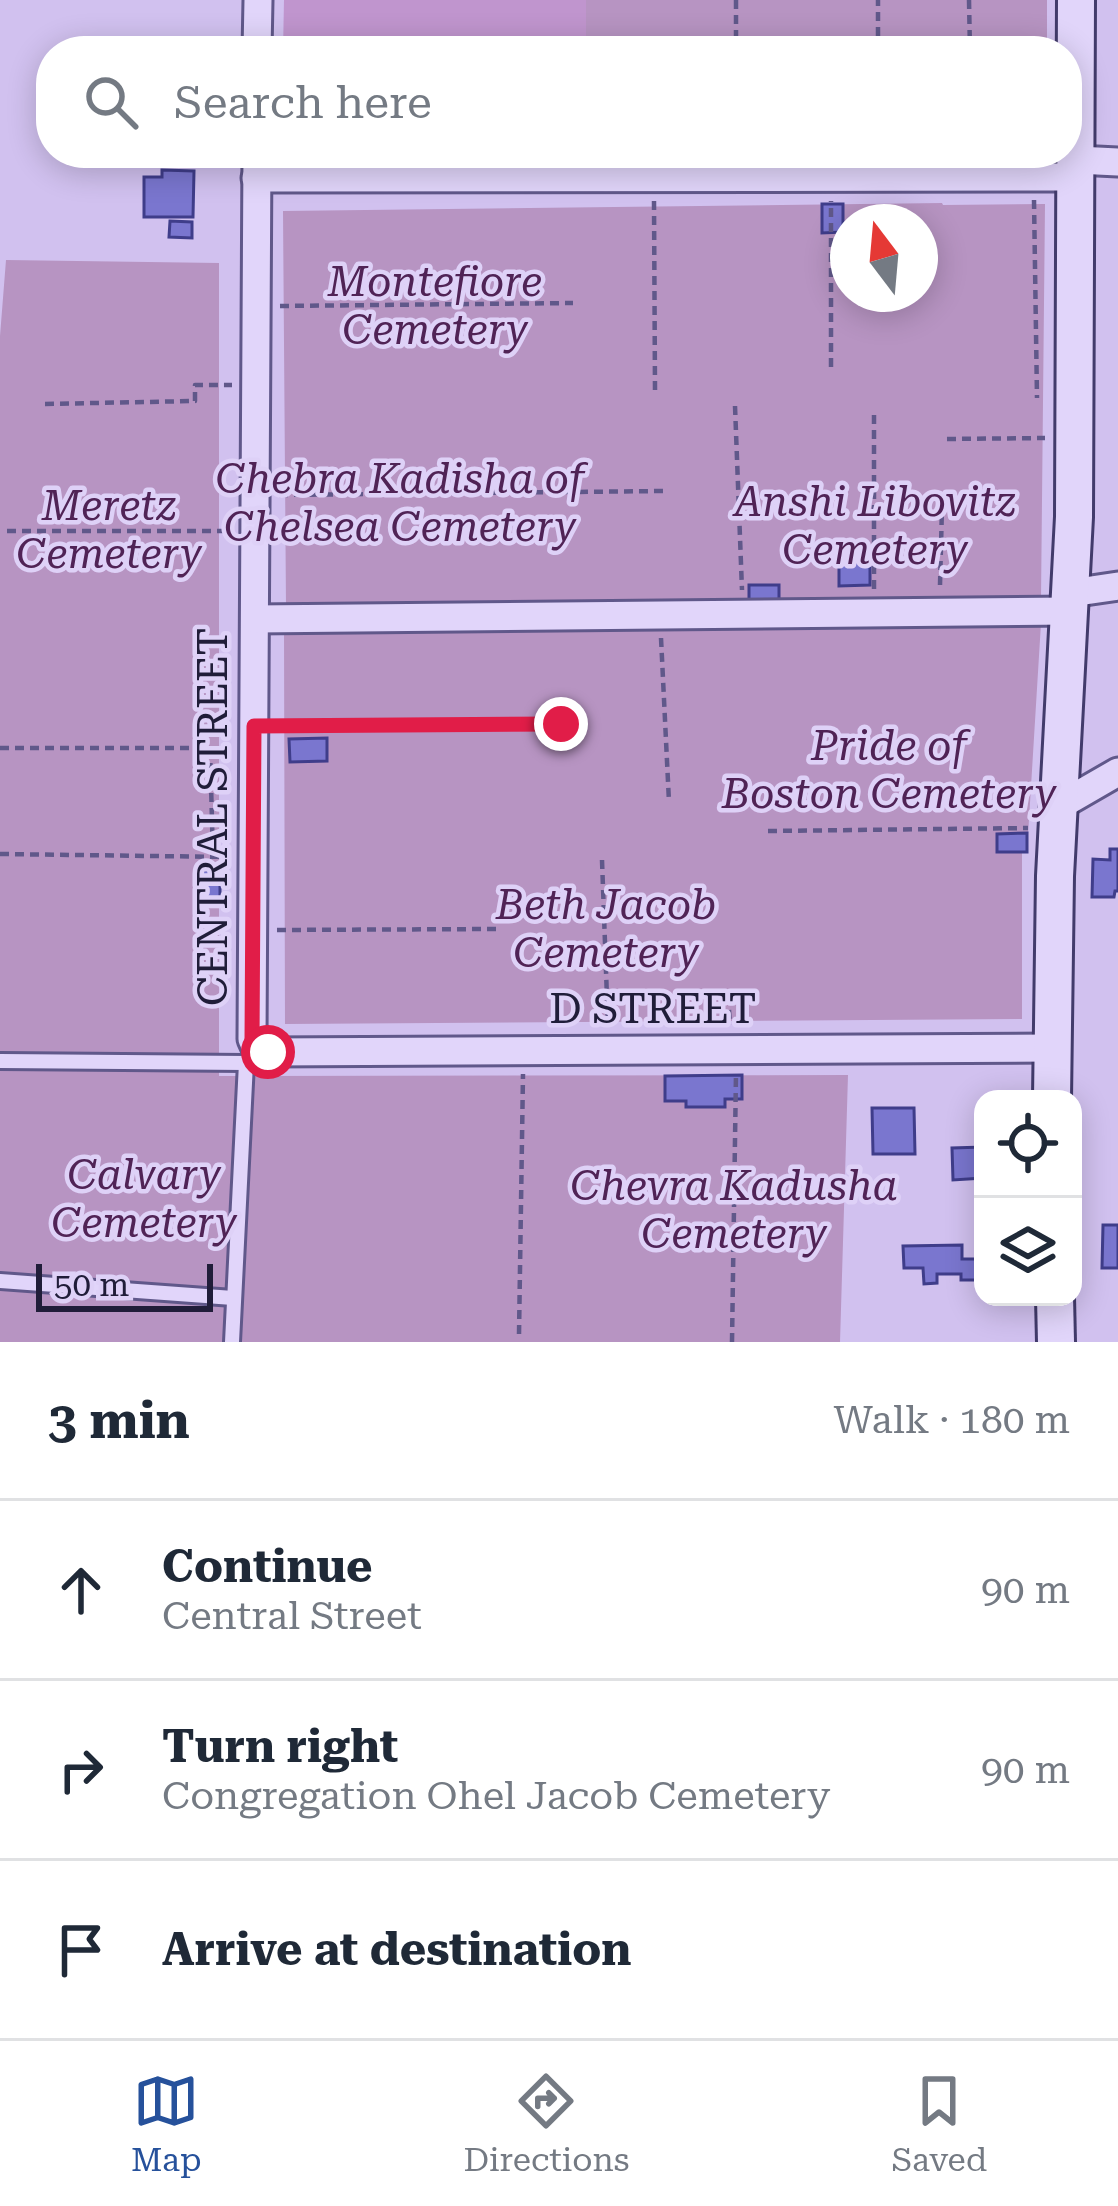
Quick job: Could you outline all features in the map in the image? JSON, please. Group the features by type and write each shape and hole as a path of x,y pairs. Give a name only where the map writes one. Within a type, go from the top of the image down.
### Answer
{"main road":[{"path":"1076,0 1076,36"},
{"path":"1052,1090 1058,817 1071,602 1077,169"},
{"path":"1055,1306 1056,1342"}],"street":[{"path":"257,36 258,0"},
{"path":"355,168 653,177 1034,176 1118,162"},
{"name":"CENTRAL STREET","path":"251,1055 256,168"},
{"path":"255,619 874,612 1071,602 1118,586"},
{"path":"1058,817 1118,772"},
{"name":"D STREET","path":"251,1055 1051,1048"}],"lane":[{"path":"0,1061 251,1055 232,1342"},
{"path":"0,1281 233,1298"}],"path":[{"path":"736,0 736,36"},
{"path":"878,0 878,36"},
{"path":"969,0 970,36"},
{"path":"1034,176 1037,398"},
{"path":"653,177 655,390"},
{"path":"831,367 832,177"},
{"path":"256,306 573,303"},
{"path":"45,404 195,401 195,385 212,385"},
{"path":"735,406 743,614"},
{"path":"874,412 874,612"},
{"path":"947,439 1074,438"},
{"path":"255,496 663,490"},
{"path":"939,597 941,507"},
{"path":"7,531 255,531"},
{"path":"660,615 669,802"},
{"path":"254,726 561,724"},
{"path":"0,748 210,748 213,857"},
{"path":"768,831 1058,817"},
{"path":"0,854 253,858"},
{"path":"602,860 608,1050"},
{"path":"253,930 496,929"},
{"path":"732,1342 737,1049"},
{"path":"519,1334 524,1051"}],"shaded area":[{"path":"284,0 586,0 586,36 283,36"}],"green space":[{"path":"586,0 1047,0 1047,36 586,36"},
{"path":"942,203 943,205 1045,204 1041,600 286,606 283,211 830,204 830,312 938,312 938,204 860,204"},
{"path":"6,260 219,263 219,1076 848,1075 840,1342 0,1342 0,336"},
{"path":"1041,623 1027,852 1022,853 1022,1019 285,1024 284,630"}],"building":[{"path":"162,170 194,171 193,217 144,217 144,177 162,177"},
{"path":"822,204 830,204 830,233 822,233"},
{"path":"170,221 192,222 192,238 169,237"},
{"path":"839,562 870,562 870,585 839,586"},
{"path":"749,585 779,585 779,600 749,601"},
{"path":"327,738 327,761 290,762 289,739"},
{"path":"1027,833 1027,852 997,852 997,834"},
{"path":"1110,849 1118,849 1118,891 1114,897 1092,897 1093,859 1110,860"},
{"path":"198,870 220,870 220,902 198,902"},
{"path":"742,1075 742,1099 725,1099 725,1107 686,1107 686,1101 665,1101 665,1076"},
{"path":"872,1108 914,1108 915,1154 873,1154"},
{"path":"974,1147 974,1179 953,1180 952,1148"},
{"path":"1103,1225 1118,1225 1118,1268 1102,1268"},
{"path":"962,1245 962,1259 974,1259 974,1280 961,1280 961,1274 937,1274 937,1283 924,1284 923,1268 904,1268 903,1246"}],"route":[{"path":"268,1052 256,1048 252,1040 254,726 561,724"}],"park label":[{"name":"Montefiore Cemetery","path":"435,305"},
{"name":"Chebra Kadisha of Chelsea Cemetery","path":"400,502"},
{"name":"Anshi Libovitz Cemetery","path":"875,525"},
{"name":"Meretz Cemetery","path":"109,529"},
{"name":"Pride of Boston Cemetery","path":"889,770"},
{"name":"Beth Jacob Cemetery","path":"606,928"},
{"name":"Calvary Cemetery","path":"144,1198"},
{"name":"Chevra Kadusha Cemetery","path":"734,1209"}]}
